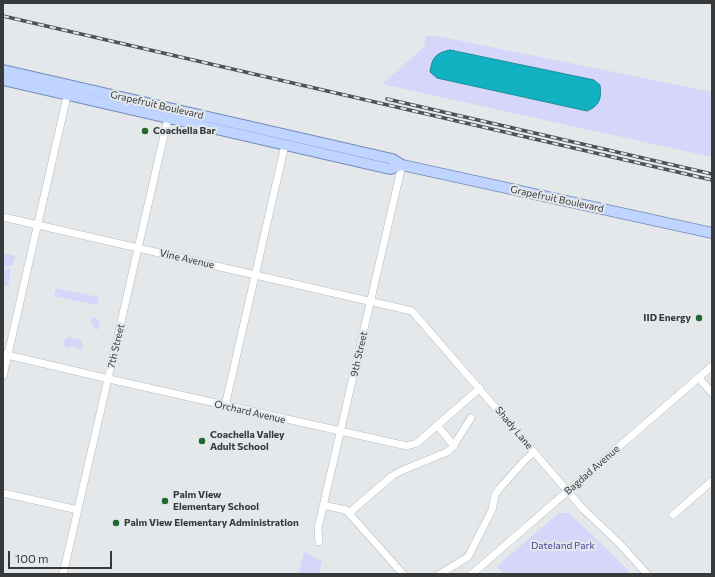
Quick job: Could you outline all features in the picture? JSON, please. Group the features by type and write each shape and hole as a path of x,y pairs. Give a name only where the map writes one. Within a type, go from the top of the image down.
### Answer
{"main road":[{"name":"Grapefruit Boulevard","path":"3,70 392,159 402,165 712,233"},
{"name":"Grapefruit Boulevard","path":"3,80 67,96 390,169 402,165"}],"street":[{"path":"3,376 6,354 70,85"},
{"name":"7th Street","path":"63,574 168,118"},
{"path":"225,406 285,145"},
{"name":"9th Street","path":"319,542 318,528 323,505 402,165"},
{"name":"Vine Avenue","path":"3,217 371,301"},
{"name":"Shady Lane","path":"371,301 410,310 414,313 583,509 620,544 647,574"},
{"name":"Orchard Avenue","path":"6,354 225,406 407,446 417,443 480,388"},
{"name":"Bagdad Avenue","path":"472,574 712,366"},
{"path":"699,378 712,393"},
{"path":"349,513 392,476 447,452 454,446 471,418"},
{"path":"437,425 454,446"},
{"path":"440,574 468,557 492,510 495,496 499,489 524,460 534,452"},
{"path":"673,515 712,481"},
{"path":"3,493 78,510"},
{"path":"323,505 346,510 403,574"}],"green space":[{"path":"426,36 437,36 712,92 712,157 382,84 424,47"},
{"path":"3,253 15,256 12,266 3,267"},
{"path":"11,268 8,286 4,286 3,270"},
{"path":"56,288 99,297 97,305 54,296"},
{"path":"93,317 99,322 97,330 91,322"},
{"path":"69,336 74,339 77,338 82,342 82,349 80,350 75,346 66,348 63,342"},
{"name":"Dateland Park","path":"559,513 569,513 631,574 504,574 497,566"},
{"path":"304,552 322,560 319,574 299,574"}],"water":[{"path":"450,50 594,80 600,85 600,98 594,107 587,111 437,78 430,72 432,63 438,54"}],"railway":[{"path":"3,16 712,180"},
{"path":"387,99 712,174"}],"place":[{"name":"Coachella Bar","path":"145,131"},
{"name":"IID Energy","path":"699,318"},
{"name":"Coachella Valley Adult School","path":"202,441"},
{"name":"Palm View Elementary School","path":"165,501"},
{"name":"Palm View Elementary Administration","path":"116,523"}]}
